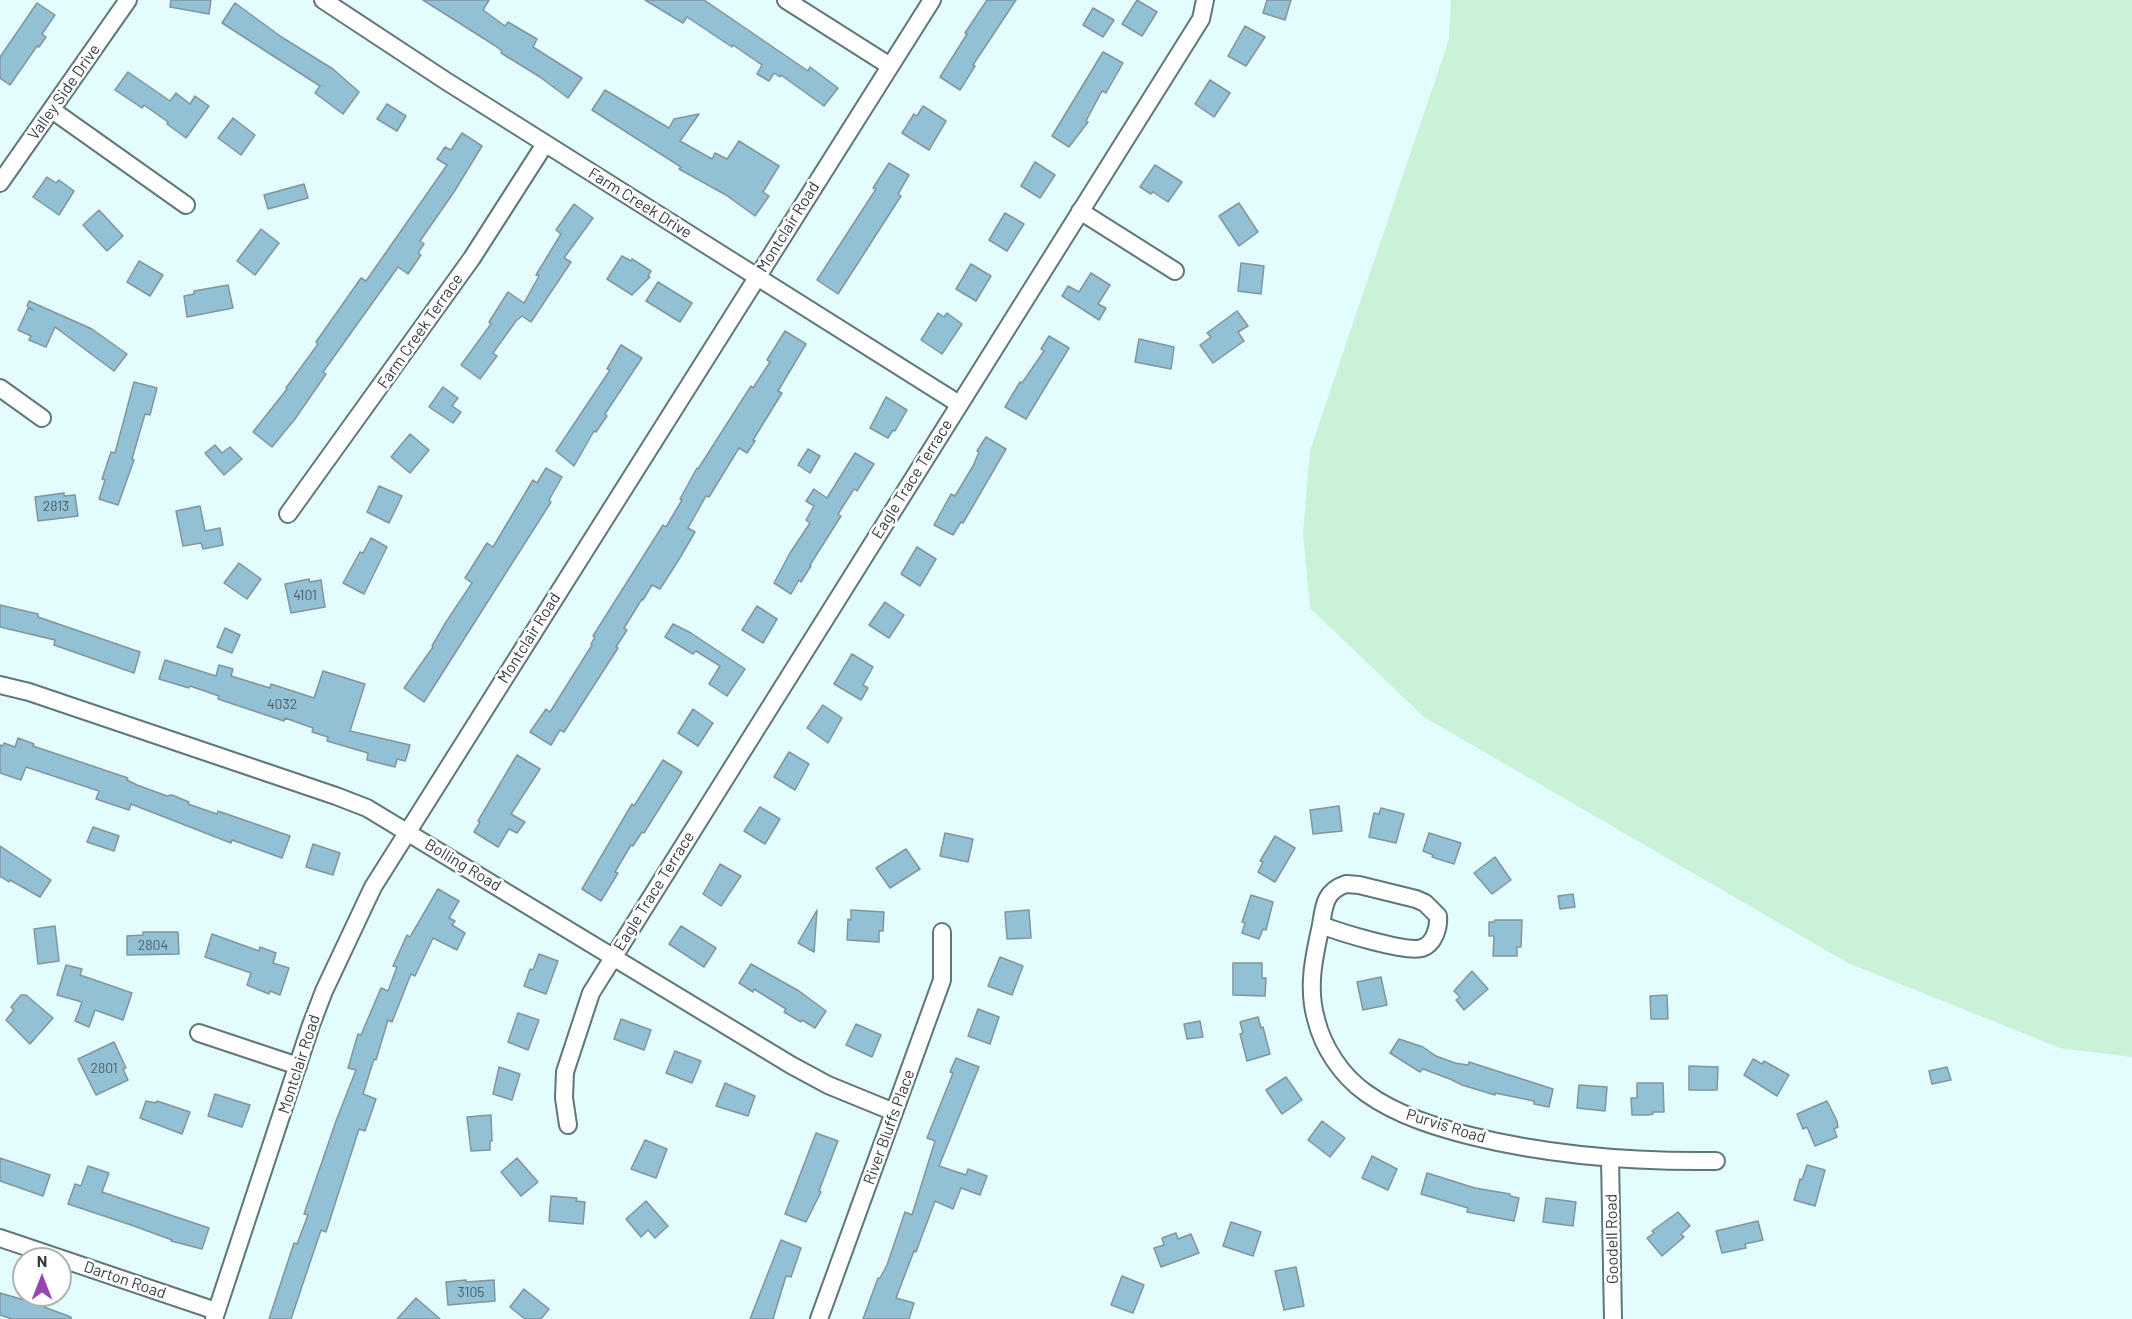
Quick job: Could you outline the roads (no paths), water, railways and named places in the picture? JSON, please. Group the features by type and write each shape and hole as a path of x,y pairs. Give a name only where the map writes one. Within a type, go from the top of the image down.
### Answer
{"street":[{"name":"Valley Side Drive","path":"0,183 128,0"},
{"name":"Farm Creek Drive","path":"323,0 545,144 959,404"},
{"path":"786,0 890,66"},
{"name":"Montclair Road","path":"215,1315 324,991 373,887 932,0"},
{"name":"Eagle Trace Terrace","path":"568,1125 564,1098 565,1072 591,993 1201,19 1204,0"},
{"path":"52,110 186,206"},
{"name":"Farm Creek Terrace","path":"288,514 472,258 545,144"},
{"path":"1080,211 1175,271"},
{"path":"0,388 42,418"},
{"name":"Bolling Road","path":"0,686 29,692 336,795 367,808 791,1065 828,1084 894,1112"},
{"name":"Purvis Road","path":"1321,925 1337,932 1411,949 1424,947 1433,939 1438,916 1416,899 1359,885 1346,884 1330,892 1324,903 1311,971 1311,994 1316,1019 1324,1042 1341,1070 1364,1092 1394,1110 1436,1126 1538,1150 1655,1161 1716,1161"},
{"name":"River Bluffs Place","path":"819,1319 942,980 942,932"},
{"path":"199,1033 298,1065"},
{"name":"Goodell Road","path":"1610,1158 1613,1319"},
{"name":"Darton Road","path":"0,1238 215,1315"}]}
